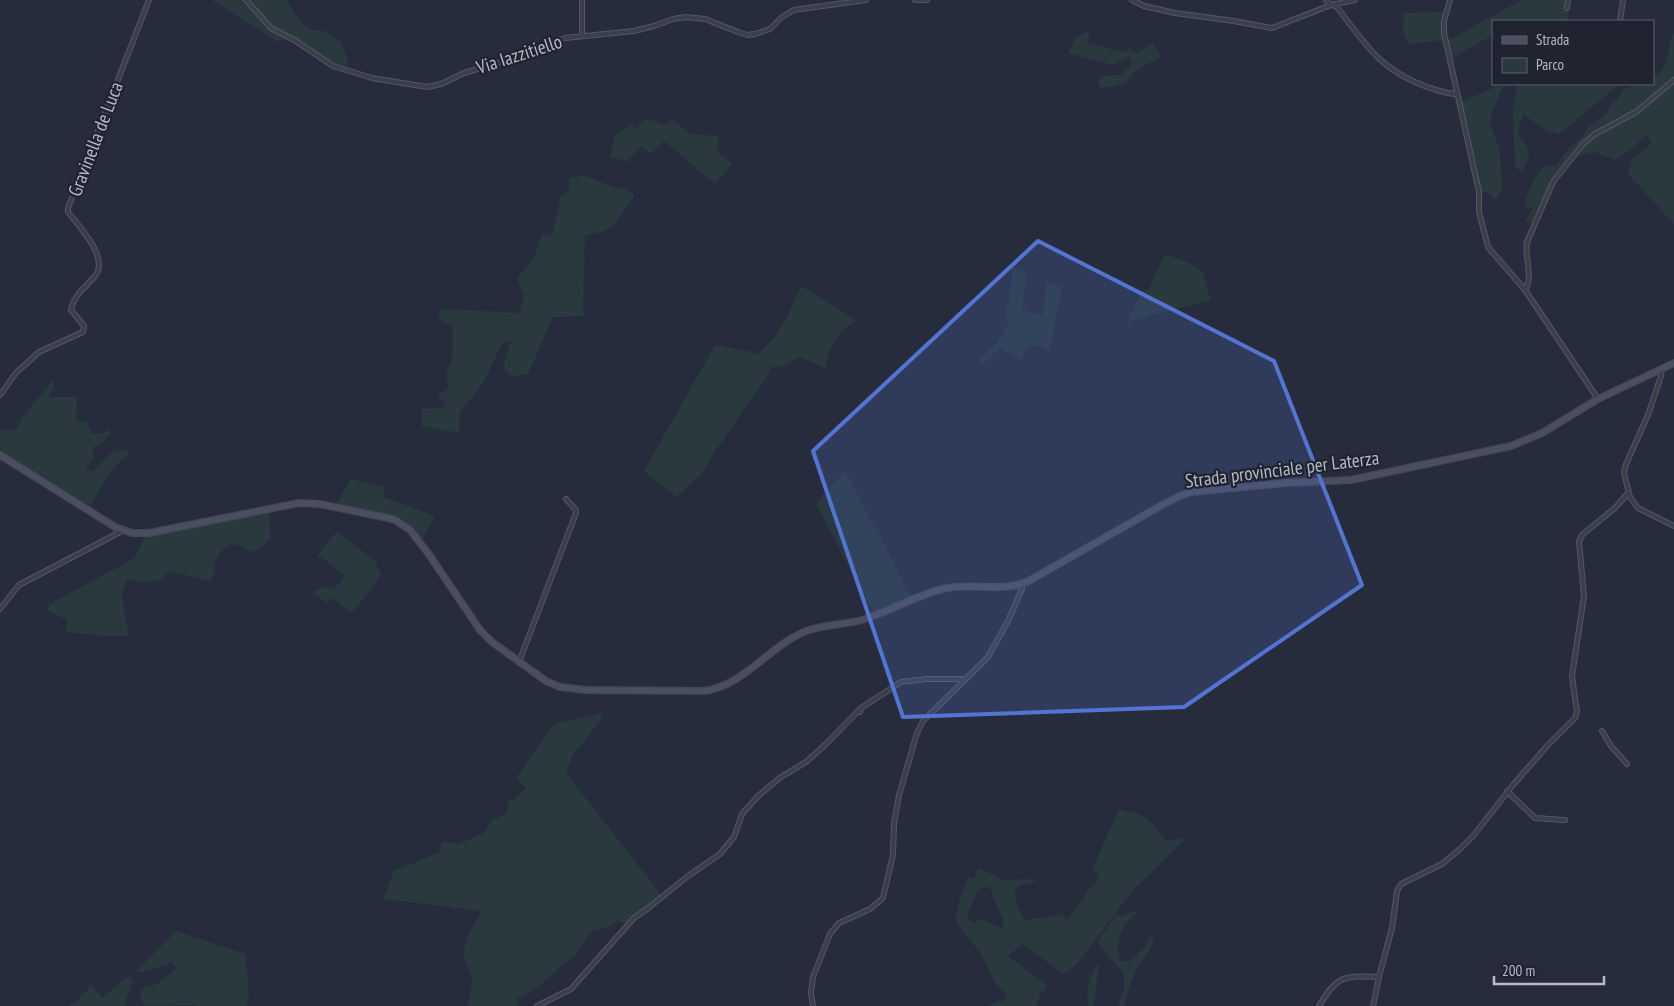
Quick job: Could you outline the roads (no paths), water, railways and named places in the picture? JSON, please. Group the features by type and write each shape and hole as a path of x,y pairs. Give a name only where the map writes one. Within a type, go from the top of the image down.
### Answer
{"main road":[{"name":"Strada provinciale per Laterza","path":"0,455 116,527 139,534 299,503 344,508 395,520 410,530 480,630 546,681 571,689 704,691 713,690 735,680 789,640 807,631 862,620 946,588 1003,587 1022,584 1184,494 1205,490 1351,480 1504,448 1542,433 1598,400 1674,363"}],"street":[{"name":"Gravinella de Luca","path":"0,395 16,373 39,352 83,332 84,326 71,310 72,302 83,287 97,274 99,267 98,256 93,244 68,212 68,208 148,0"},
{"name":"Via Iazzitiello","path":"246,0 271,28 296,41 333,66 372,78 426,87 441,84 478,68 515,58 554,41 634,31 686,17 706,19 747,35 755,34 770,29 782,17 794,10 866,0"},
{"path":"582,0 582,36"},
{"path":"915,0 927,0"},
{"path":"1132,0 1144,6 1167,12 1234,21 1265,28 1278,27 1331,5 1355,0"},
{"path":"1326,0 1331,5 1336,6 1362,42 1381,61 1415,82 1449,94 1457,94"},
{"path":"1450,0 1444,27 1479,192 1479,212 1488,247 1525,290 1598,400"},
{"path":"1567,8 1568,0"},
{"path":"1620,20 1623,0"},
{"path":"1525,290 1528,278 1525,252 1527,242 1553,182 1582,144 1595,134 1636,112 1674,80"},
{"path":"1662,368 1648,415 1625,466 1624,478 1632,501 1642,511 1674,526"},
{"path":"1373,1006 1390,939 1395,900 1399,887 1404,881 1437,866 1456,853 1473,836 1507,791 1552,740 1576,718 1577,712 1572,676 1584,596 1579,541 1583,534 1615,508 1628,493"},
{"path":"519,662 576,513 576,510 566,499"},
{"path":"0,609 19,585 124,530"},
{"path":"813,1006 812,982 830,934 839,923 870,909 882,898 886,888 893,855 894,824 898,795 920,724 981,665 994,648 1014,608 1022,584"},
{"path":"537,1006 568,991 634,918 723,851 734,837 742,814 758,796 780,777 806,762 861,710 901,682 915,679 966,679"},
{"path":"1602,731 1611,746 1627,764"},
{"path":"1507,791 1535,818 1565,820"},
{"path":"1319,1006 1328,990 1342,979 1352,976 1379,977"}]}
